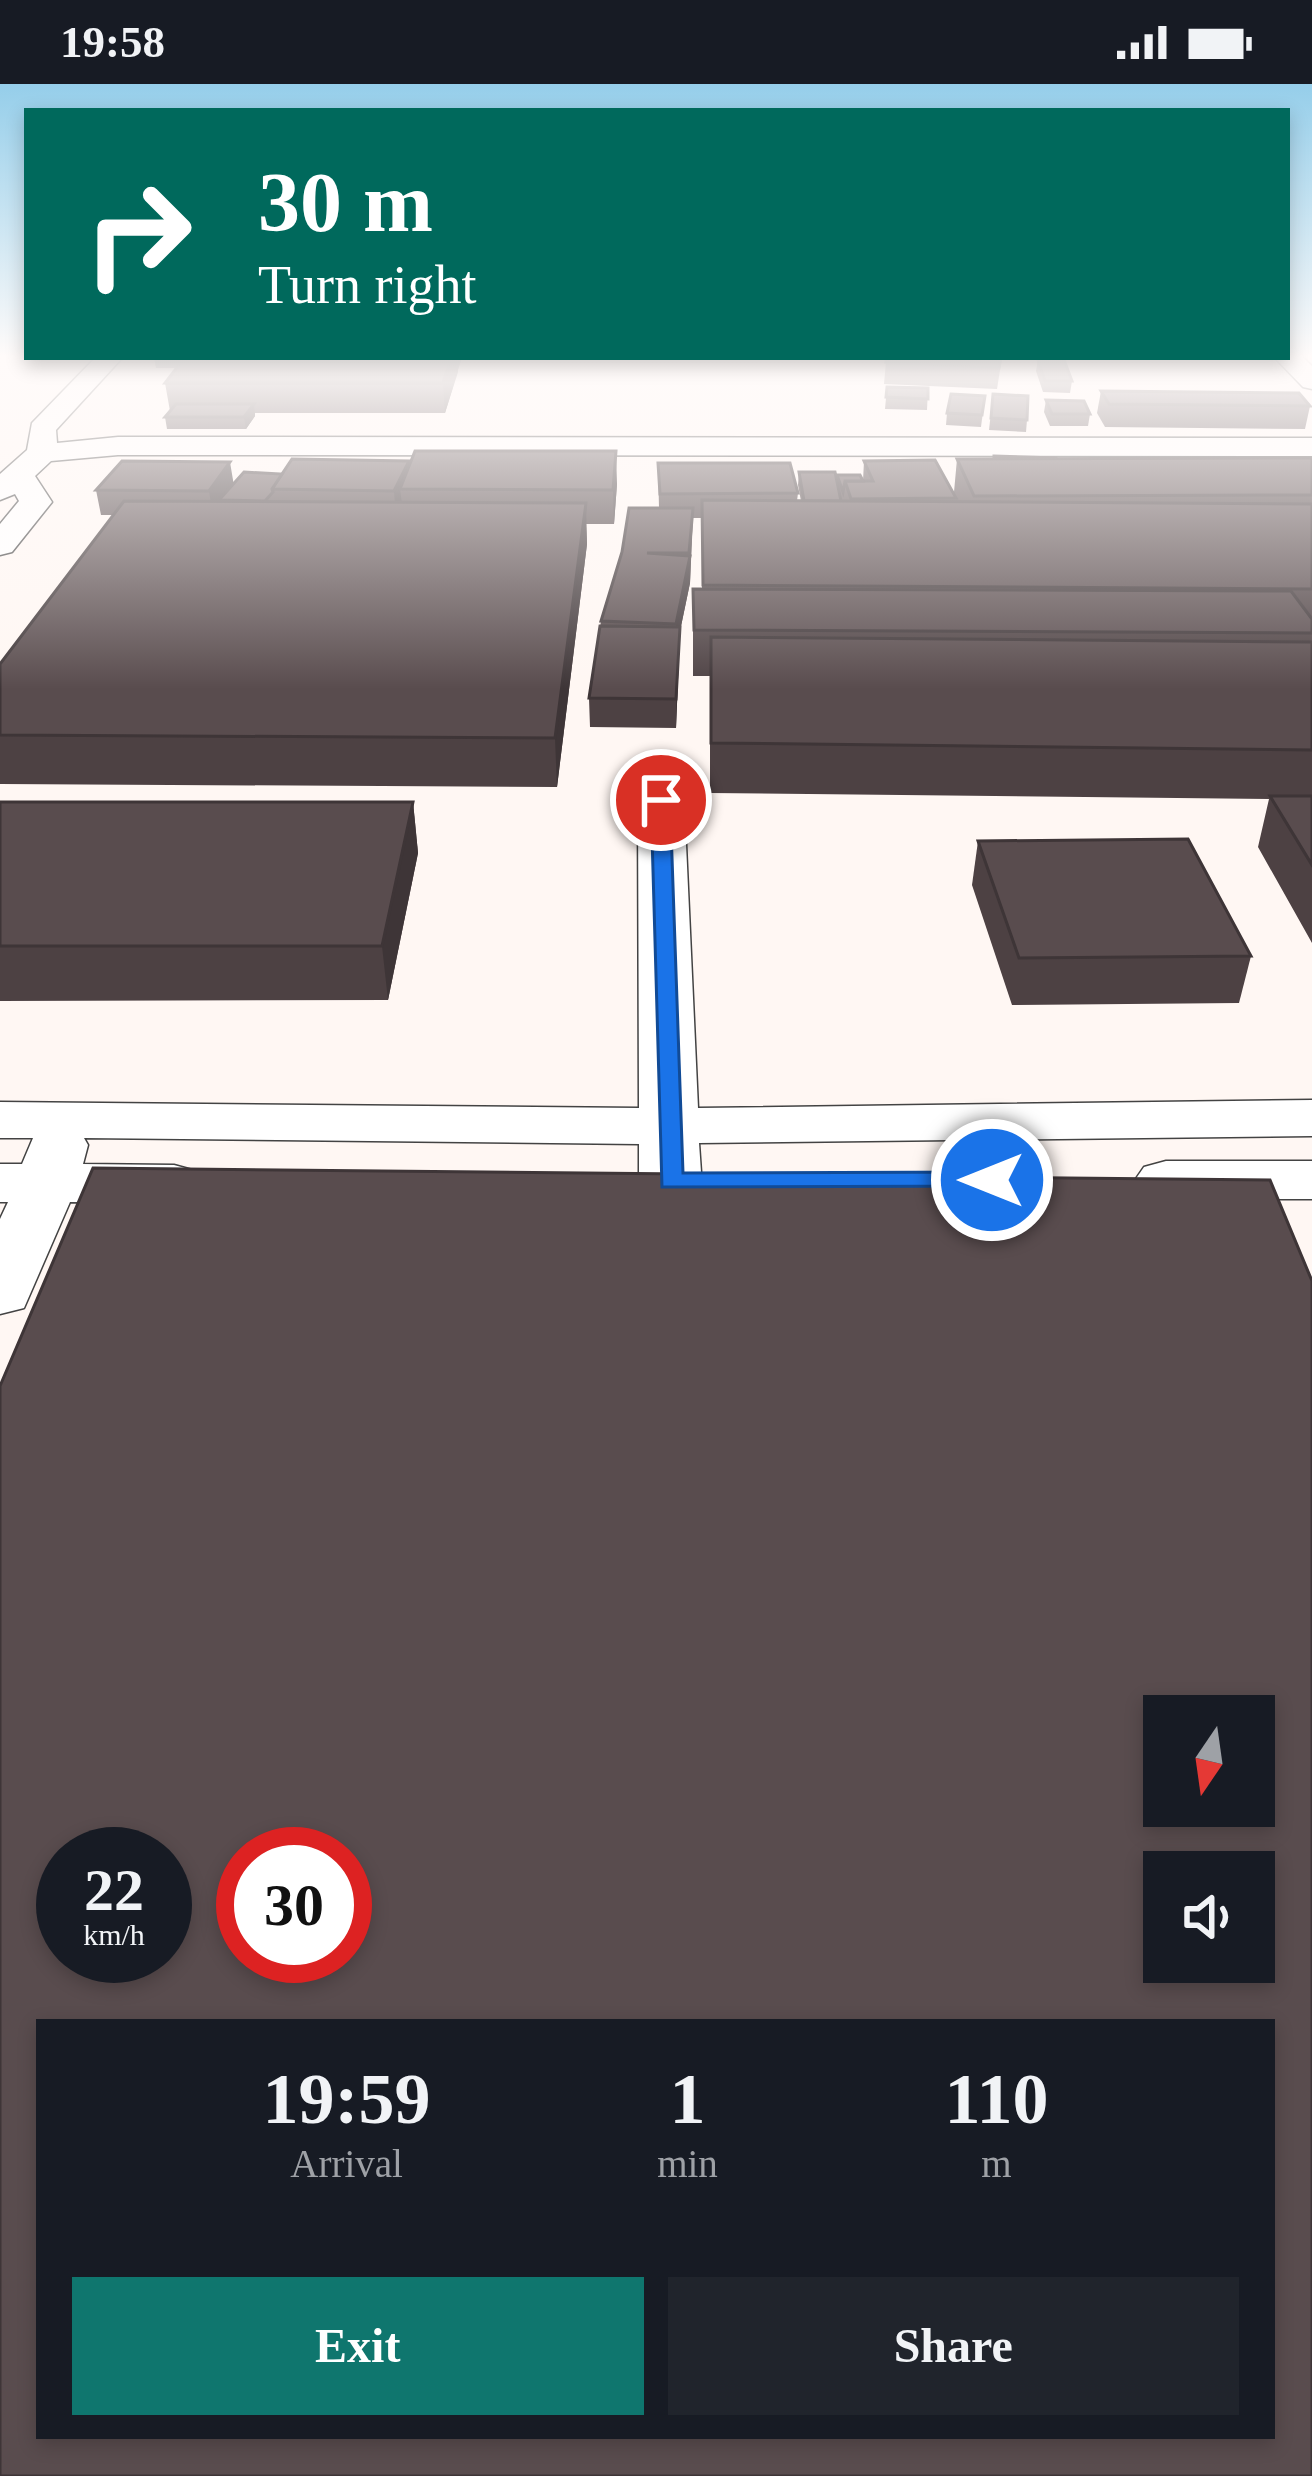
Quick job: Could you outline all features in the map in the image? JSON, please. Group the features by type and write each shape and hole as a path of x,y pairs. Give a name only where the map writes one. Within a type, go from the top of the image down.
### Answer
{"street":[{"path":"16,475 49,466"},
{"path":"16,475 74,466"},
{"path":"0,545 36,502 16,475"},
{"path":"661,800 669,1154"},
{"path":"0,1120 669,1154 1312,1118"},
{"path":"0,1292 24,1184 64,1121"},
{"path":"599,1181 669,1154 742,1181"},
{"path":"1098,1180 1312,1180"},
{"path":"24,1184 239,1183"}],"building":[{"path":"118,466 227,466 209,491 96,490"},
{"path":"288,466 407,466 394,491 272,489"},
{"path":"409,466 615,466 613,490 400,489"},
{"path":"658,466 791,466 798,493 660,494"},
{"path":"866,466 938,466 956,498 851,499 845,481 873,481"},
{"path":"960,466 1312,466 1312,495 974,496"},
{"path":"244,472 282,474 265,501 219,500"},
{"path":"799,472 835,472 841,501 804,501"},
{"path":"837,475 860,475 863,481 845,481 843,492"},
{"path":"702,500 1312,504 1312,589 703,585"},
{"path":"124,501 586,503 555,738 0,735 0,664"},
{"path":"629,508 693,508 689,553 647,553 690,556 676,624 601,621 622,552"},
{"path":"693,589 1291,591 1312,619 1312,633 694,630"},
{"path":"600,626 680,627 676,699 589,698"},
{"path":"711,637 1312,642 1312,750 711,743"},
{"path":"1270,796 1312,796 1312,865"},
{"path":"0,802 413,802 382,946 0,946"},
{"path":"1188,839 1251,956 1019,958 978,841"},
{"path":"93,1168 1270,1180 1312,1281 1312,2476 0,2476 0,1386"}],"route":[{"path":"661,800 671,1181 992,1180"}]}
